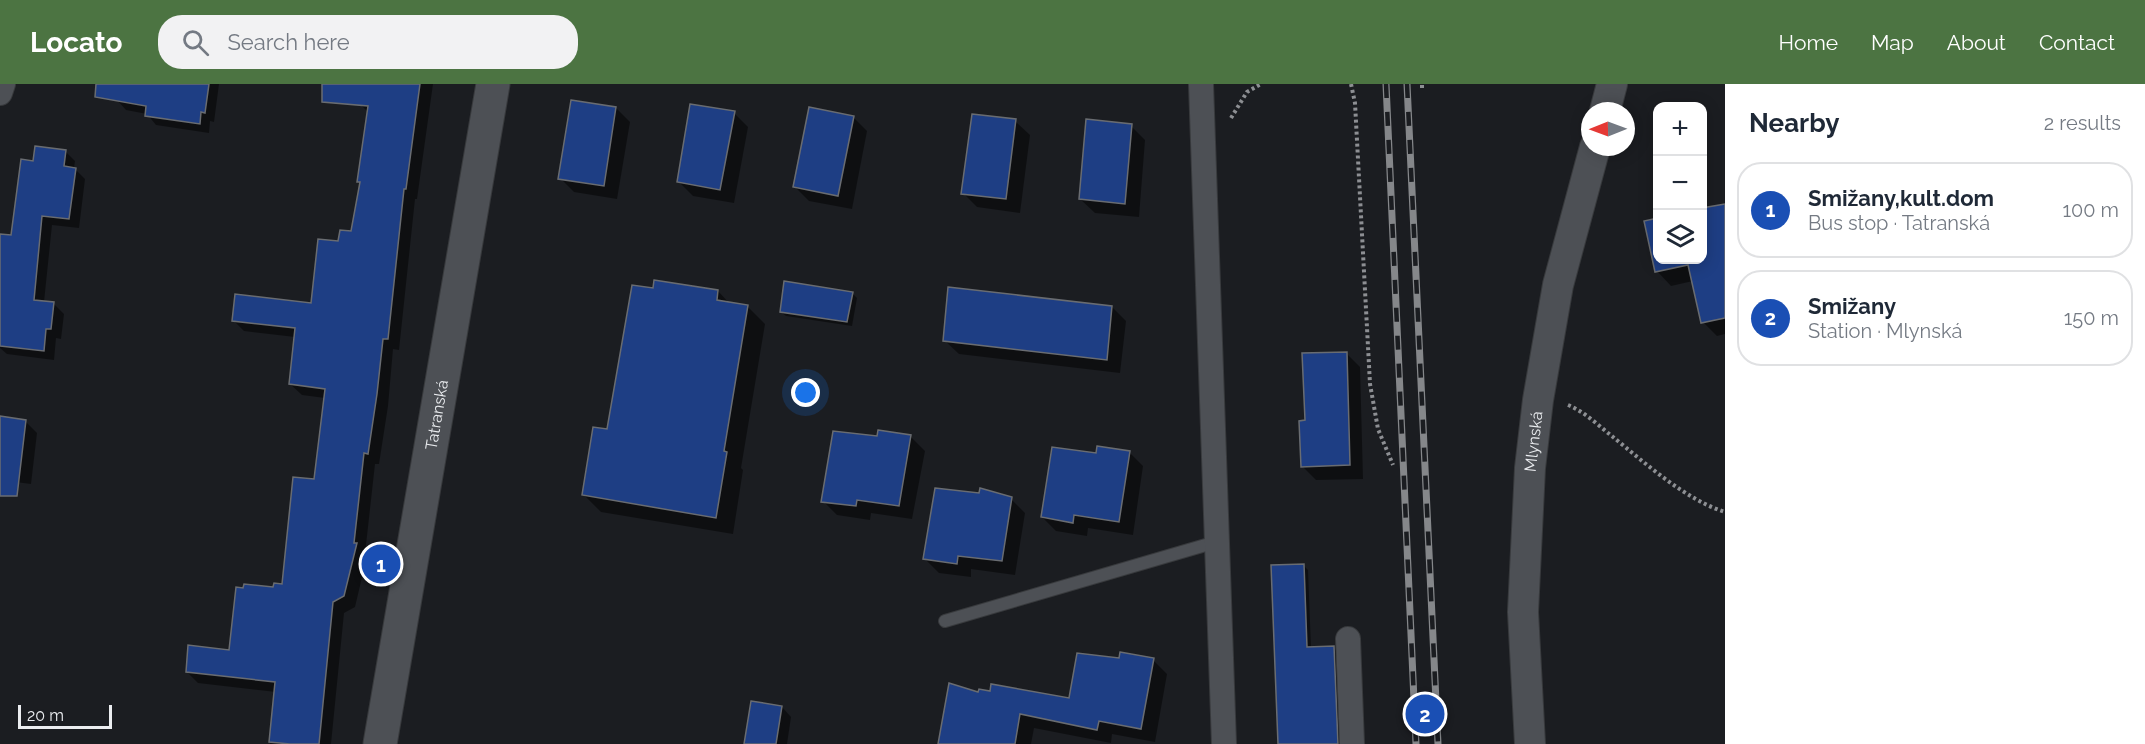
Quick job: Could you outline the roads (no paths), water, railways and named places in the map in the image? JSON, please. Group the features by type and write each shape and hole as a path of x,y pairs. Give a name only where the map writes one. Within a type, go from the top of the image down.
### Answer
{"main road":[{"name":"Tatranská","path":"380,744 493,84"}],"street":[{"path":"0,93 3,84"},
{"path":"1201,84 1224,744"},
{"path":"1607,102 1612,84"},
{"name":"Mlynská","path":"1530,744 1523,612 1530,468 1538,400 1558,285 1593,156"},
{"path":"1348,639 1352,744"}],"lane":[{"path":"945,621 1216,542"}],"railway":[{"path":"1386,84 1416,744"},
{"path":"1407,84 1438,744"}],"place":[{"name":"Smižany,kult.dom","path":"381,564"},
{"name":"Smižany","path":"1425,714"}]}
